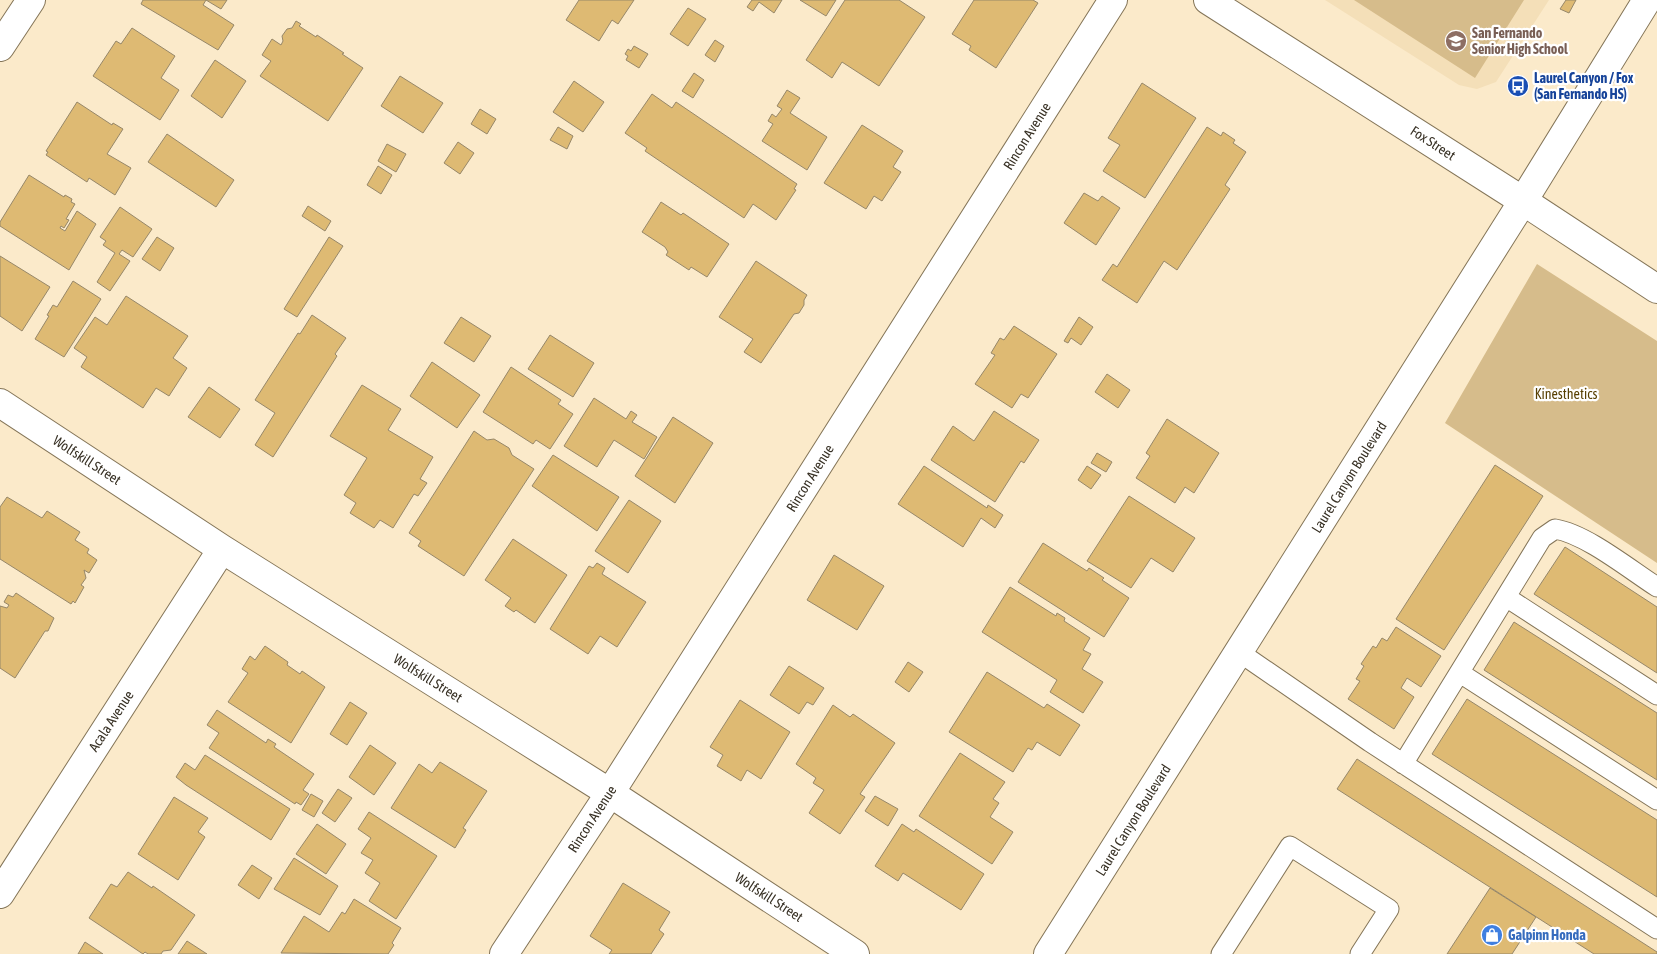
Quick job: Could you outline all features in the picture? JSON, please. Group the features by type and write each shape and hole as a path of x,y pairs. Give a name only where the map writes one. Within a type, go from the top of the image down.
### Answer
{"street":[{"path":"0,47 31,0"},
{"name":"Rincon Avenue","path":"504,954 610,793 1113,0"},
{"name":"Fox Street","path":"1208,0 1523,200 1657,289"},
{"name":"Laurel Canyon Boulevard","path":"1048,954 1647,0"},
{"name":"Wolfskill Street","path":"0,403 222,549 610,793 855,954"},
{"name":"Acala Avenue","path":"0,894 222,549"}],"lane":[{"path":"1403,764 1542,538 1555,529 1566,531 1581,538 1657,587"},
{"path":"1506,597 1657,695"},
{"path":"1239,652 1403,764 1657,929"},
{"path":"1460,672 1657,800"},
{"path":"1221,954 1290,846 1389,909 1360,954"}],"shaded area":[{"name":"San Fernando Senior High School","path":"1325,0 1549,0 1496,82 1477,89 1459,85"}],"green space":[{"path":"1354,0 1524,0 1475,78"},
{"name":"Kinesthetics","path":"1537,264 1657,341 1657,563 1445,423"}],"building":[{"path":"143,0 206,0 203,5 234,25 218,50 141,4"},
{"path":"206,0 227,0 221,9"},
{"path":"579,0 634,0 618,24 612,20 599,41 566,20"},
{"path":"752,0 782,0 774,13 759,2 753,11 747,7"},
{"path":"800,0 836,0 826,16"},
{"path":"845,0 899,0 925,17 879,86 842,62 832,78 806,60"},
{"path":"974,0 1033,0 1038,3 996,68 969,50 971,46 952,34"},
{"path":"1566,0 1576,0 1569,13 1560,9"},
{"path":"688,8 706,19 688,46 670,34"},
{"path":"296,21 301,24 299,26 316,37 317,35 363,68 328,121 260,76 271,61 262,55 272,39 281,45 283,41 282,36 287,29 292,28"},
{"path":"132,28 175,56 161,78 179,90 160,120 93,76 116,41 121,44"},
{"path":"715,40 724,46 715,62 705,55"},
{"path":"634,46 648,54 639,68 626,60 628,56 625,54 628,49 631,51"},
{"path":"215,60 246,81 222,118 191,96"},
{"path":"694,73 704,80 693,98 682,91"},
{"path":"400,76 443,103 423,133 381,106"},
{"path":"574,81 604,102 583,132 553,112"},
{"path":"1142,83 1196,118 1145,198 1103,171 1120,145 1108,138"},
{"path":"787,90 800,98 790,113 827,137 807,170 762,141 773,124 768,121 772,114 776,117 782,109 777,106"},
{"path":"652,94 672,108 676,102 797,184 794,189 796,190 776,220 753,204 744,218 645,151 647,148 625,133"},
{"path":"77,102 112,125 113,123 123,129 107,154 131,168 115,195 89,178 87,182 46,155 48,152 46,151"},
{"path":"480,109 496,119 487,134 471,124"},
{"path":"862,125 903,151 893,167 901,172 882,201 874,196 866,209 824,183"},
{"path":"558,127 573,136 567,149 550,140"},
{"path":"1207,127 1221,136 1223,132 1235,140 1233,143 1246,152 1225,185 1230,189 1177,270 1164,261 1137,303 1102,280 1113,264 1117,267"},
{"path":"167,134 234,180 216,207 148,162"},
{"path":"458,142 474,153 460,174 444,163"},
{"path":"387,144 406,154 396,172 378,161"},
{"path":"378,166 392,175 381,194 367,185"},
{"path":"29,175 64,197 65,195 72,199 71,202 75,204 66,219 69,220 64,228 61,226 60,228 65,231 77,211 96,224 69,270 0,226 0,222"},
{"path":"1084,193 1098,201 1102,196 1120,208 1096,245 1064,223"},
{"path":"661,202 681,215 683,213 729,244 707,277 691,267 689,270 666,255 668,252 665,247 642,232"},
{"path":"308,206 331,221 325,231 302,216"},
{"path":"120,207 152,229 133,257 122,250 119,254 130,261 110,291 97,282 115,253 103,245 106,241 100,237"},
{"path":"157,237 174,248 160,271 142,259"},
{"path":"329,237 343,246 297,317 284,309"},
{"path":"0,256 50,287 22,331 0,316"},
{"path":"756,261 807,295 799,313 794,314 761,363 744,352 753,339 719,317"},
{"path":"73,281 101,299 64,357 35,339 49,316 47,315 53,305 57,307"},
{"path":"126,296 188,336 173,358 187,368 169,396 156,388 143,408 81,367 87,357 74,348 95,317 107,325"},
{"path":"312,315 346,338 335,354 337,356 273,457 255,445 275,413 255,400 298,333 300,334"},
{"path":"461,317 491,336 474,362 444,343"},
{"path":"1079,317 1093,327 1081,345 1071,338 1068,343 1064,341"},
{"path":"1014,326 1057,354 1028,398 1021,394 1012,408 975,384 995,355 991,353 1000,338 1004,340"},
{"path":"550,335 594,363 573,397 528,369"},
{"path":"432,362 480,395 457,428 410,396"},
{"path":"511,367 561,400 558,404 573,414 550,449 536,440 533,444 483,412"},
{"path":"1107,374 1130,390 1118,408 1095,392"},
{"path":"362,385 401,409 388,430 433,457 420,479 427,483 418,496 414,494 393,528 380,520 374,528 350,513 356,503 344,495 367,458 330,436"},
{"path":"209,387 240,409 220,438 188,417"},
{"path":"594,398 626,419 631,411 637,415 632,422 657,437 644,459 614,440 597,467 564,446"},
{"path":"994,411 1039,440 1024,463 1021,461 995,502 931,460 953,426 974,441"},
{"path":"673,417 713,443 675,503 635,476"},
{"path":"1167,419 1219,453 1194,493 1185,487 1175,503 1136,478 1150,456 1146,453"},
{"path":"474,431 487,440 494,439 509,448 512,455 534,469 464,576 418,546 421,541 409,533"},
{"path":"1097,453 1112,462 1106,472 1091,463"},
{"path":"553,455 619,497 597,531 532,486"},
{"path":"1495,465 1543,496 1444,650 1396,619"},
{"path":"924,466 987,508 988,505 1003,515 995,528 981,518 963,547 898,504"},
{"path":"1087,466 1101,475 1091,489 1078,480"},
{"path":"1129,496 1195,538 1173,572 1151,558 1131,588 1087,561"},
{"path":"7,497 42,518 47,511 80,532 75,540 89,549 87,553 97,560 89,573 84,570 86,578 81,585 84,587 75,603 73,601 71,604 0,559 0,507"},
{"path":"629,500 661,521 628,573 595,551"},
{"path":"513,539 567,575 535,623 516,610 514,612 505,606 511,598 485,580"},
{"path":"1043,543 1087,571 1089,568 1104,578 1102,580 1129,598 1104,637 1018,582"},
{"path":"1565,547 1657,607 1657,673 1534,594"},
{"path":"834,555 884,586 857,630 807,600"},
{"path":"597,563 605,568 602,574 646,602 617,647 600,636 588,654 550,629 589,566 593,568"},
{"path":"1010,587 1056,616 1057,613 1065,618 1064,621 1090,638 1083,650 1091,654 1082,669 1103,682 1083,713 1050,692 1057,680 982,632"},
{"path":"16,593 54,618 48,631 45,631 15,678 0,668 0,606 7,608 9,605 4,602 8,595 13,597"},
{"path":"1514,622 1657,713 1657,780 1484,670"},
{"path":"1396,627 1441,656 1421,687 1407,678 1401,688 1414,697 1394,729 1348,699 1360,681 1356,679 1364,666 1361,664 1373,646 1376,648 1382,638 1387,641"},
{"path":"265,646 288,662 287,665 300,674 302,671 325,687 291,743 228,702 248,673 242,669 250,656 255,660"},
{"path":"908,662 923,672 909,692 895,682"},
{"path":"789,666 824,688 813,705 807,702 799,714 770,695"},
{"path":"987,672 1044,708 1047,704 1080,725 1060,756 1037,742 1032,750 1028,748 1013,772 949,732"},
{"path":"1467,699 1657,820 1657,897 1432,754"},
{"path":"740,700 790,732 761,779 747,770 741,781 717,766 723,755 710,747"},
{"path":"350,702 367,713 347,745 330,734"},
{"path":"833,705 850,717 853,714 895,743 860,794 865,797 840,834 809,813 824,790 813,783 816,778 796,764"},
{"path":"217,710 266,743 268,739 276,744 274,747 314,774 303,790 309,794 301,805 296,802 295,804 209,748 219,733 207,725"},
{"path":"370,745 396,763 374,795 349,777"},
{"path":"960,753 1005,782 993,799 999,803 990,817 1013,832 992,864 919,816"},
{"path":"205,755 290,809 271,840 176,777 185,763 195,770"},
{"path":"1357,759 1657,952 1657,954 1594,954 1337,789"},
{"path":"440,762 487,791 463,828 466,830 455,848 391,808 419,764 432,773"},
{"path":"338,789 352,798 335,822 322,813"},
{"path":"311,794 323,801 314,817 302,810"},
{"path":"875,796 898,809 888,826 865,811"},
{"path":"174,797 208,818 198,832 205,837 178,880 138,854"},
{"path":"369,812 437,856 396,919 369,901 380,883 365,873 373,860 361,853 371,838 358,829"},
{"path":"317,824 346,844 326,874 296,854"},
{"path":"902,824 914,832 916,829 984,874 961,910 903,873 898,881 875,866"},
{"path":"294,858 338,886 320,915 274,889"},
{"path":"252,865 272,878 259,899 238,885"},
{"path":"128,872 152,888 153,886 195,915 171,950 163,951 161,954 148,954 145,952 143,954 89,918 111,884 117,887"},
{"path":"623,883 670,912 659,930 664,934 651,954 609,954 612,950 590,936"},
{"name":"Galpinn Honda","path":"1490,888 1536,917 1512,954 1447,954"},
{"path":"354,899 401,928 388,954 281,953 304,916 329,932 342,912 345,914"},
{"path":"187,941 207,954 178,954"},
{"path":"85,942 103,954 78,954"}],"place":[{"name":"San Fernando Senior High School","path":"1456,41"},
{"name":"Laurel Canyon / Fox (San Fernando HS)","path":"1518,86"},
{"name":"Galpinn Honda","path":"1492,935"}]}
